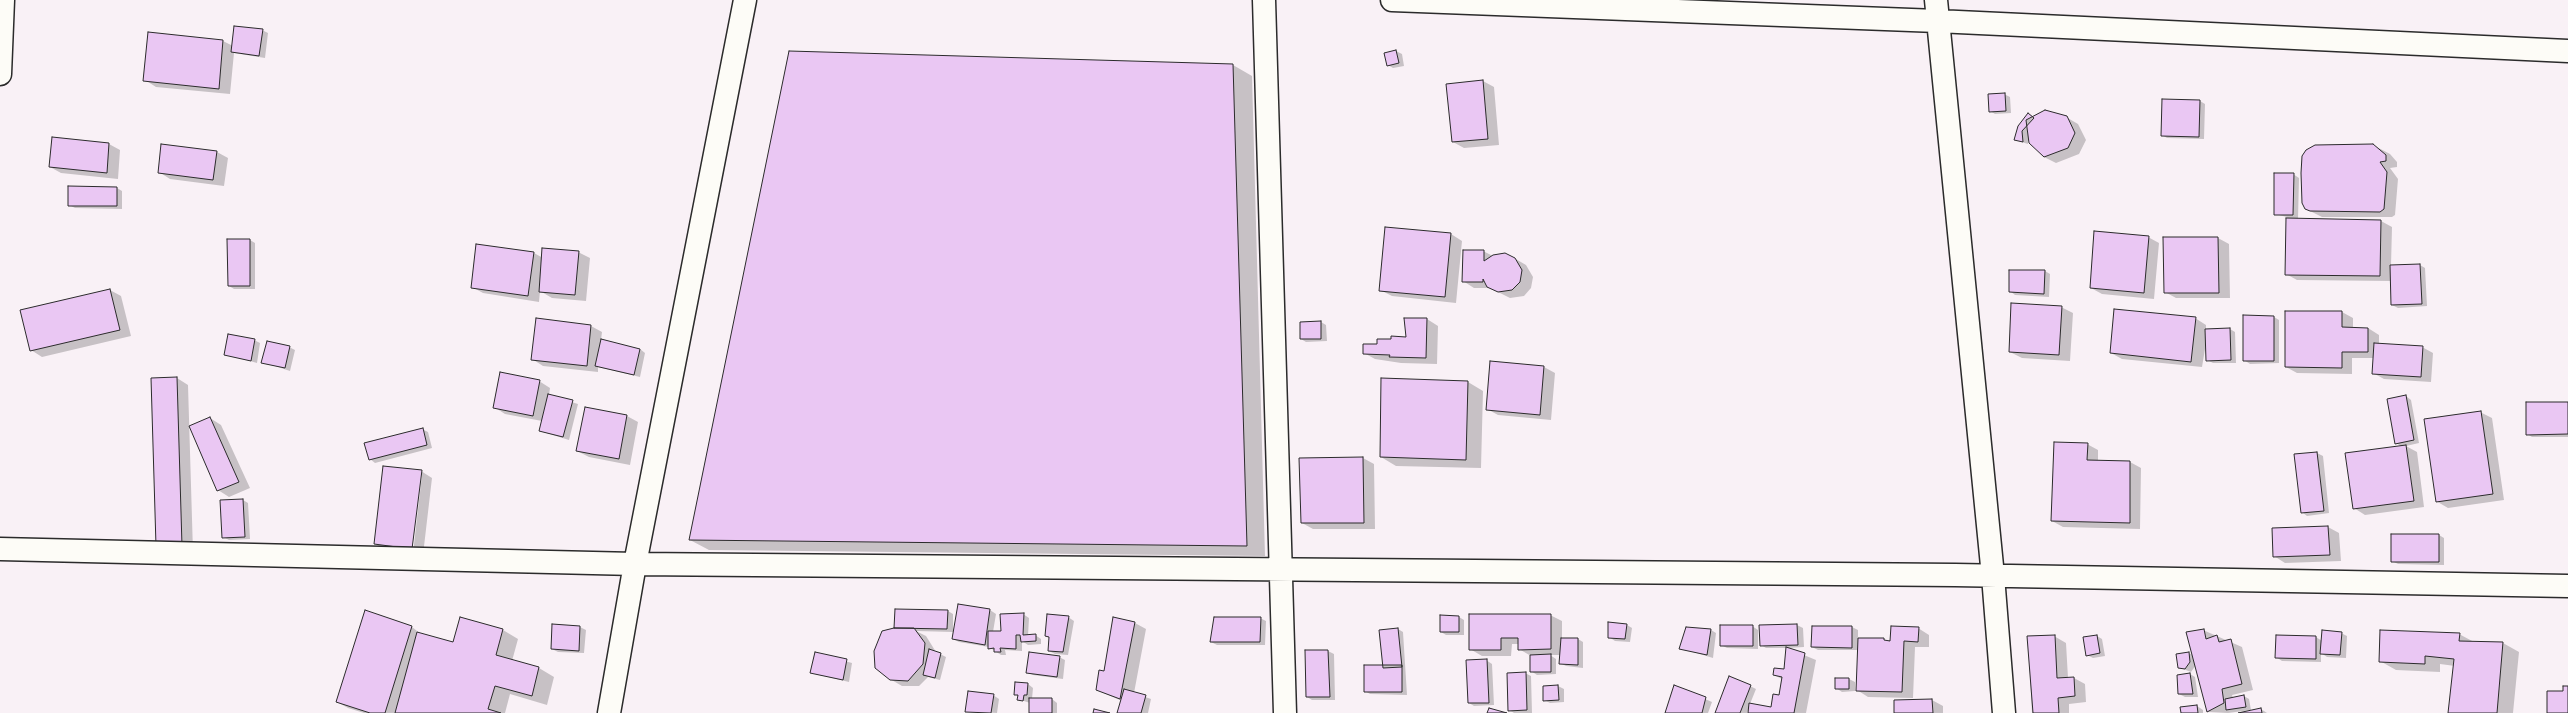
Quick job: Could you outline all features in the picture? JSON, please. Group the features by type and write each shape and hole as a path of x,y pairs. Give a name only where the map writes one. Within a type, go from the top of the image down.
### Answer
{"street":[{"path":"0,74 3,0"},
{"path":"608,713 635,564 745,0"},
{"path":"1264,0 1285,713"},
{"path":"1392,0 1937,10 2568,51"},
{"path":"1937,10 1993,576 2004,713"},
{"path":"0,550 635,564 1282,571 1993,576 2568,586"}],"building":[{"path":"234,26 263,29 259,56 231,52"},
{"path":"148,32 223,40 219,89 143,81"},
{"path":"1396,50 1399,63 1387,66 1384,53"},
{"path":"789,51 1233,64 1247,546 689,540"},
{"path":"1483,80 1488,139 1452,142 1446,84"},
{"path":"2005,93 2006,111 1989,112 1988,94"},
{"path":"2162,99 2200,100 2199,137 2161,136"},
{"path":"2045,110 2067,116 2075,133 2068,148 2044,157 2029,143 2026,120"},
{"path":"2028,113 2034,118 2022,131 2023,142 2014,140 2018,126"},
{"path":"52,137 109,143 107,173 49,167"},
{"path":"161,144 217,151 213,180 158,173"},
{"path":"2373,144 2386,155 2386,161 2380,162 2387,172 2384,209 2380,212 2310,211 2305,209 2302,203 2301,173 2302,156 2306,150 2315,145"},
{"path":"2274,173 2294,173 2293,215 2274,215"},
{"path":"68,186 117,187 117,206 68,206"},
{"path":"2286,218 2381,220 2380,276 2285,275"},
{"path":"1385,227 1451,233 1445,297 1379,291"},
{"path":"2094,231 2149,236 2144,293 2090,288"},
{"path":"2163,237 2218,237 2219,293 2164,293"},
{"path":"227,239 250,239 250,286 228,286"},
{"path":"476,244 534,252 528,296 471,288"},
{"path":"542,248 579,251 575,295 539,292"},
{"path":"1463,250 1484,250 1484,261 1493,255 1505,253 1515,258 1522,270 1520,282 1512,290 1498,292 1487,287 1483,279 1483,282 1462,282"},
{"path":"2420,264 2422,304 2391,305 2390,265"},
{"path":"2009,270 2045,270 2044,294 2009,292"},
{"path":"110,289 120,330 30,351 20,310"},
{"path":"2011,303 2062,306 2059,355 2009,352"},
{"path":"2114,309 2196,317 2191,362 2110,353"},
{"path":"2285,311 2342,311 2342,327 2368,328 2368,352 2342,352 2342,368 2285,367"},
{"path":"2243,315 2274,316 2274,361 2243,361"},
{"path":"536,318 591,325 587,366 531,360"},
{"path":"1404,318 1427,318 1426,358 1389,357 1390,355 1363,354 1363,344 1377,344 1377,339 1391,339 1391,336 1406,337"},
{"path":"1321,321 1321,339 1300,339 1300,322"},
{"path":"2230,328 2231,360 2206,361 2205,329"},
{"path":"228,334 255,339 251,361 224,355"},
{"path":"601,339 640,349 634,375 595,366"},
{"path":"267,341 290,346 285,368 261,363"},
{"path":"2374,343 2423,346 2421,377 2372,374"},
{"path":"1490,361 1544,366 1540,415 1486,410"},
{"path":"500,372 540,380 533,416 493,408"},
{"path":"177,377 182,546 156,546 151,378"},
{"path":"1381,378 1468,381 1466,460 1380,457"},
{"path":"548,394 573,400 563,437 539,431"},
{"path":"2406,395 2414,440 2395,444 2387,399"},
{"path":"2526,402 2568,402 2568,434 2526,435"},
{"path":"585,407 627,415 619,459 576,451"},
{"path":"2481,411 2493,494 2436,502 2424,419"},
{"path":"210,417 239,482 217,491 189,426"},
{"path":"423,428 427,445 369,460 364,443"},
{"path":"2054,442 2088,443 2087,460 2130,461 2130,523 2051,521"},
{"path":"2406,445 2414,501 2353,509 2345,453"},
{"path":"2317,452 2324,511 2301,513 2294,454"},
{"path":"1363,457 1364,523 1301,523 1299,458"},
{"path":"383,466 422,470 412,549 374,544"},
{"path":"243,499 245,537 222,538 220,500"},
{"path":"2328,526 2330,555 2273,557 2272,528"},
{"path":"2391,534 2439,534 2439,562 2391,562"},
{"path":"958,604 990,609 985,645 952,639"},
{"path":"895,609 948,610 947,629 894,628"},
{"path":"365,610 412,626 385,713 370,713 336,702"},
{"path":"1024,613 1023,635 1036,634 1036,641 1021,642 1020,635 1016,635 1016,649 1000,648 1001,652 994,652 994,648 988,649 988,631 1001,631 1000,614"},
{"path":"1047,614 1069,616 1063,652 1048,651 1049,637 1045,636"},
{"path":"1469,614 1551,614 1551,649 1518,650 1518,638 1501,638 1501,650 1469,650"},
{"path":"1440,615 1459,616 1459,632 1440,632"},
{"path":"460,617 503,629 496,655 539,667 532,696 495,686 488,709 501,713 395,713 417,632 453,642"},
{"path":"1113,617 1135,622 1120,699 1096,690 1099,670 1104,671"},
{"path":"1214,617 1261,617 1260,642 1210,642"},
{"path":"1608,622 1627,624 1625,639 1608,638"},
{"path":"552,624 580,626 579,651 551,649"},
{"path":"1797,624 1798,645 1760,646 1759,625"},
{"path":"1720,625 1753,625 1753,646 1720,646"},
{"path":"1812,626 1852,626 1852,648 1811,647"},
{"path":"1891,626 1919,627 1918,642 1904,641 1902,692 1856,691 1858,638 1884,638 1884,640 1890,641"},
{"path":"1686,627 1711,629 1707,655 1679,649"},
{"path":"894,628 914,628 925,643 923,664 908,681 890,680 875,668 874,651 882,631"},
{"path":"1398,628 1402,667 1383,668 1379,630"},
{"path":"2204,629 2206,639 2217,635 2219,642 2231,639 2242,684 2222,689 2224,703 2207,712 2186,632"},
{"path":"2322,630 2342,632 2340,655 2320,654"},
{"path":"2380,630 2460,633 2459,641 2503,642 2497,713 2448,713 2454,659 2425,656 2425,664 2379,662"},
{"path":"2055,635 2057,678 2074,677 2075,696 2058,698 2059,713 2033,713 2027,636"},
{"path":"2097,635 2100,653 2086,656 2083,637"},
{"path":"2276,635 2316,636 2316,659 2275,658"},
{"path":"1561,638 1578,638 1578,665 1559,664"},
{"path":"1786,647 1805,653 1794,713 1748,713 1749,703 1771,707 1773,694 1779,695 1782,677 1773,675 1774,668 1784,669"},
{"path":"929,649 941,653 935,678 923,675"},
{"path":"1305,650 1328,650 1330,697 1306,697"},
{"path":"815,652 847,659 843,680 810,673"},
{"path":"1029,652 1060,656 1057,677 1026,673"},
{"path":"2189,652 2190,662 2185,669 2178,668 2176,654"},
{"path":"1551,654 1551,672 1530,672 1530,655"},
{"path":"1487,659 1489,703 1468,703 1466,660"},
{"path":"1364,665 1402,665 1402,692 1364,692"},
{"path":"1526,672 1527,710 1508,711 1507,673"},
{"path":"2190,673 2193,694 2178,694 2177,675"},
{"path":"1729,676 1751,685 1740,713 1715,713"},
{"path":"1835,678 1849,678 1849,689 1835,689"},
{"path":"1015,682 1028,683 1027,695 1024,695 1023,701 1017,700 1018,695 1014,695"},
{"path":"1558,685 1559,700 1543,701 1543,686"},
{"path":"1674,685 1706,697 1702,713 1665,713"},
{"path":"2563,686 2568,686 2568,713 2547,713 2547,691 2563,691"},
{"path":"1124,689 1146,695 1141,713 1117,713"},
{"path":"968,691 994,694 991,713 965,712"},
{"path":"2244,695 2246,707 2226,710 2225,699"},
{"path":"1029,698 1052,698 1052,713 1029,713"},
{"path":"1932,699 1933,713 1894,713 1894,700"},
{"path":"2197,705 2198,713 2181,713 2180,707"},
{"path":"1489,708 1507,713 1487,713"},
{"path":"2261,708 2262,713 2238,713"},
{"path":"1094,709 1110,713 1093,713"}]}
